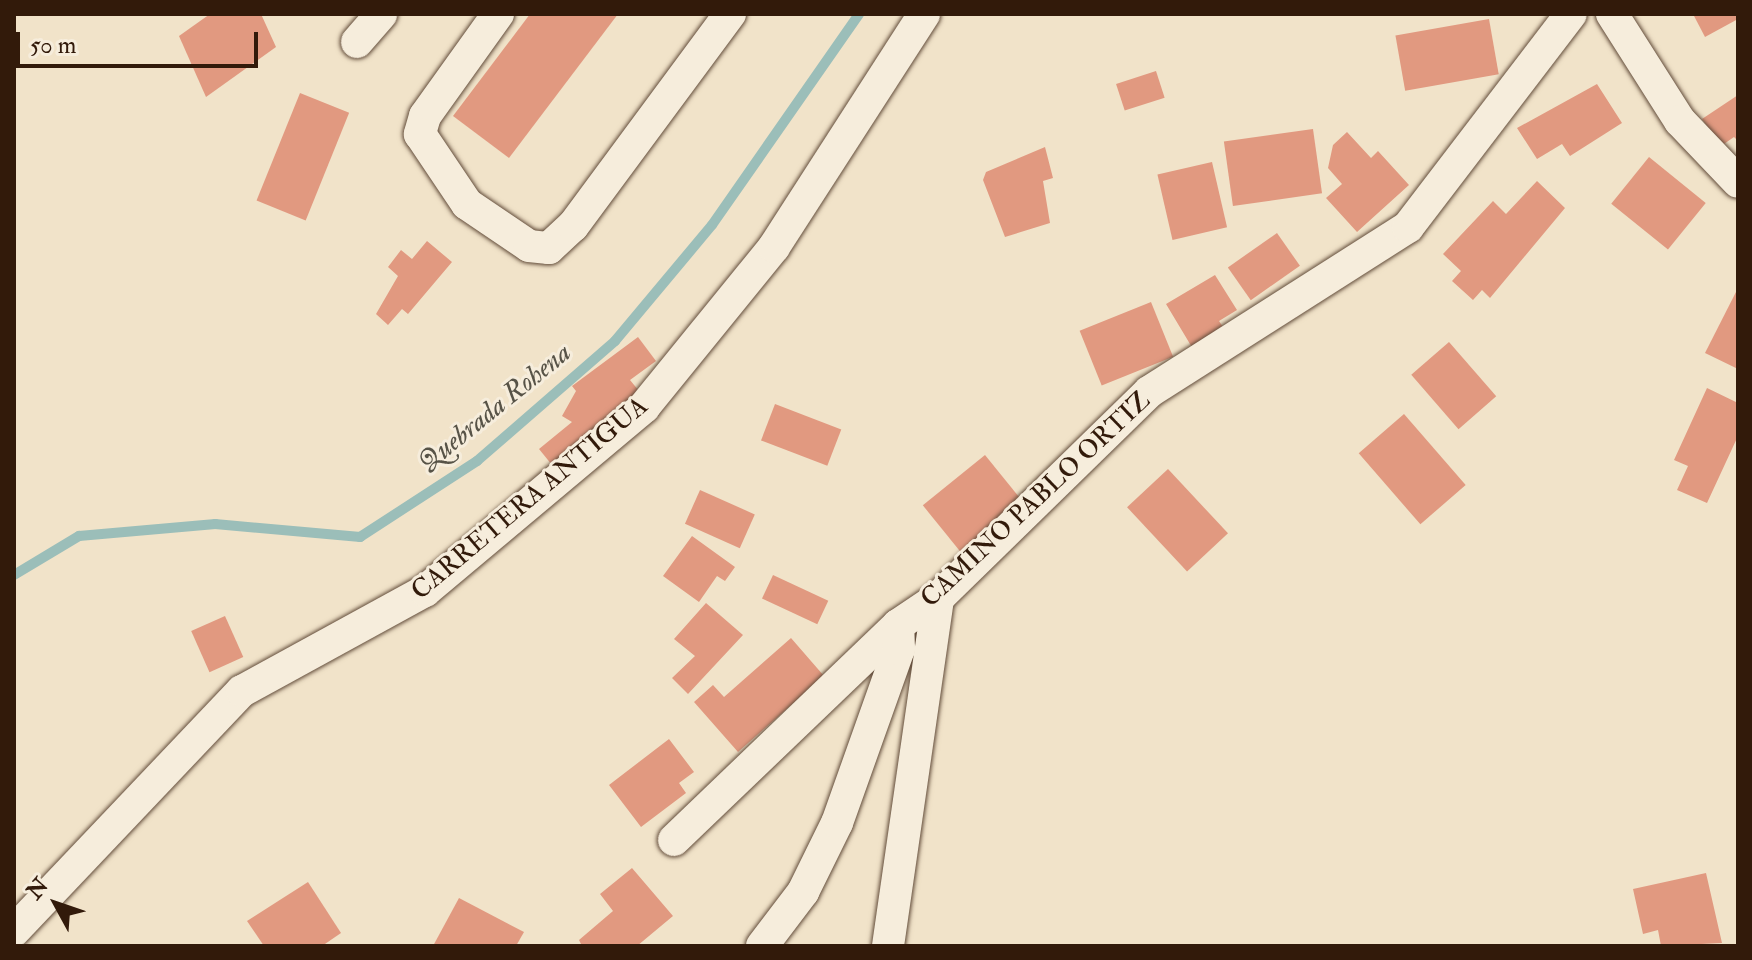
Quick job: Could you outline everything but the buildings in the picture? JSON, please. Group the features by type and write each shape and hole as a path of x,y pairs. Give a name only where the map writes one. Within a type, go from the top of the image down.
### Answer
{"street":[{"path":"357,42 381,14"},
{"path":"498,14 425,116 420,134 467,204 529,246 549,248 573,226 730,14"},
{"name":"CARRETERA ANTIGUA","path":"14,931 242,691 425,591 644,407 774,247 924,14"},
{"name":"CAMINO PABLO ORTIZ","path":"762,946 803,892 837,823 899,649 898,625 938,598 1149,392 1408,227 1571,14"},
{"path":"1612,14 1680,121 1738,182"},
{"path":"888,946 938,598"},
{"path":"674,840 898,625"}],"waterway":[{"name":"Quebrada Rohena","path":"14,575 79,536 215,524 360,537 477,461 615,341 712,225 859,14"}]}
